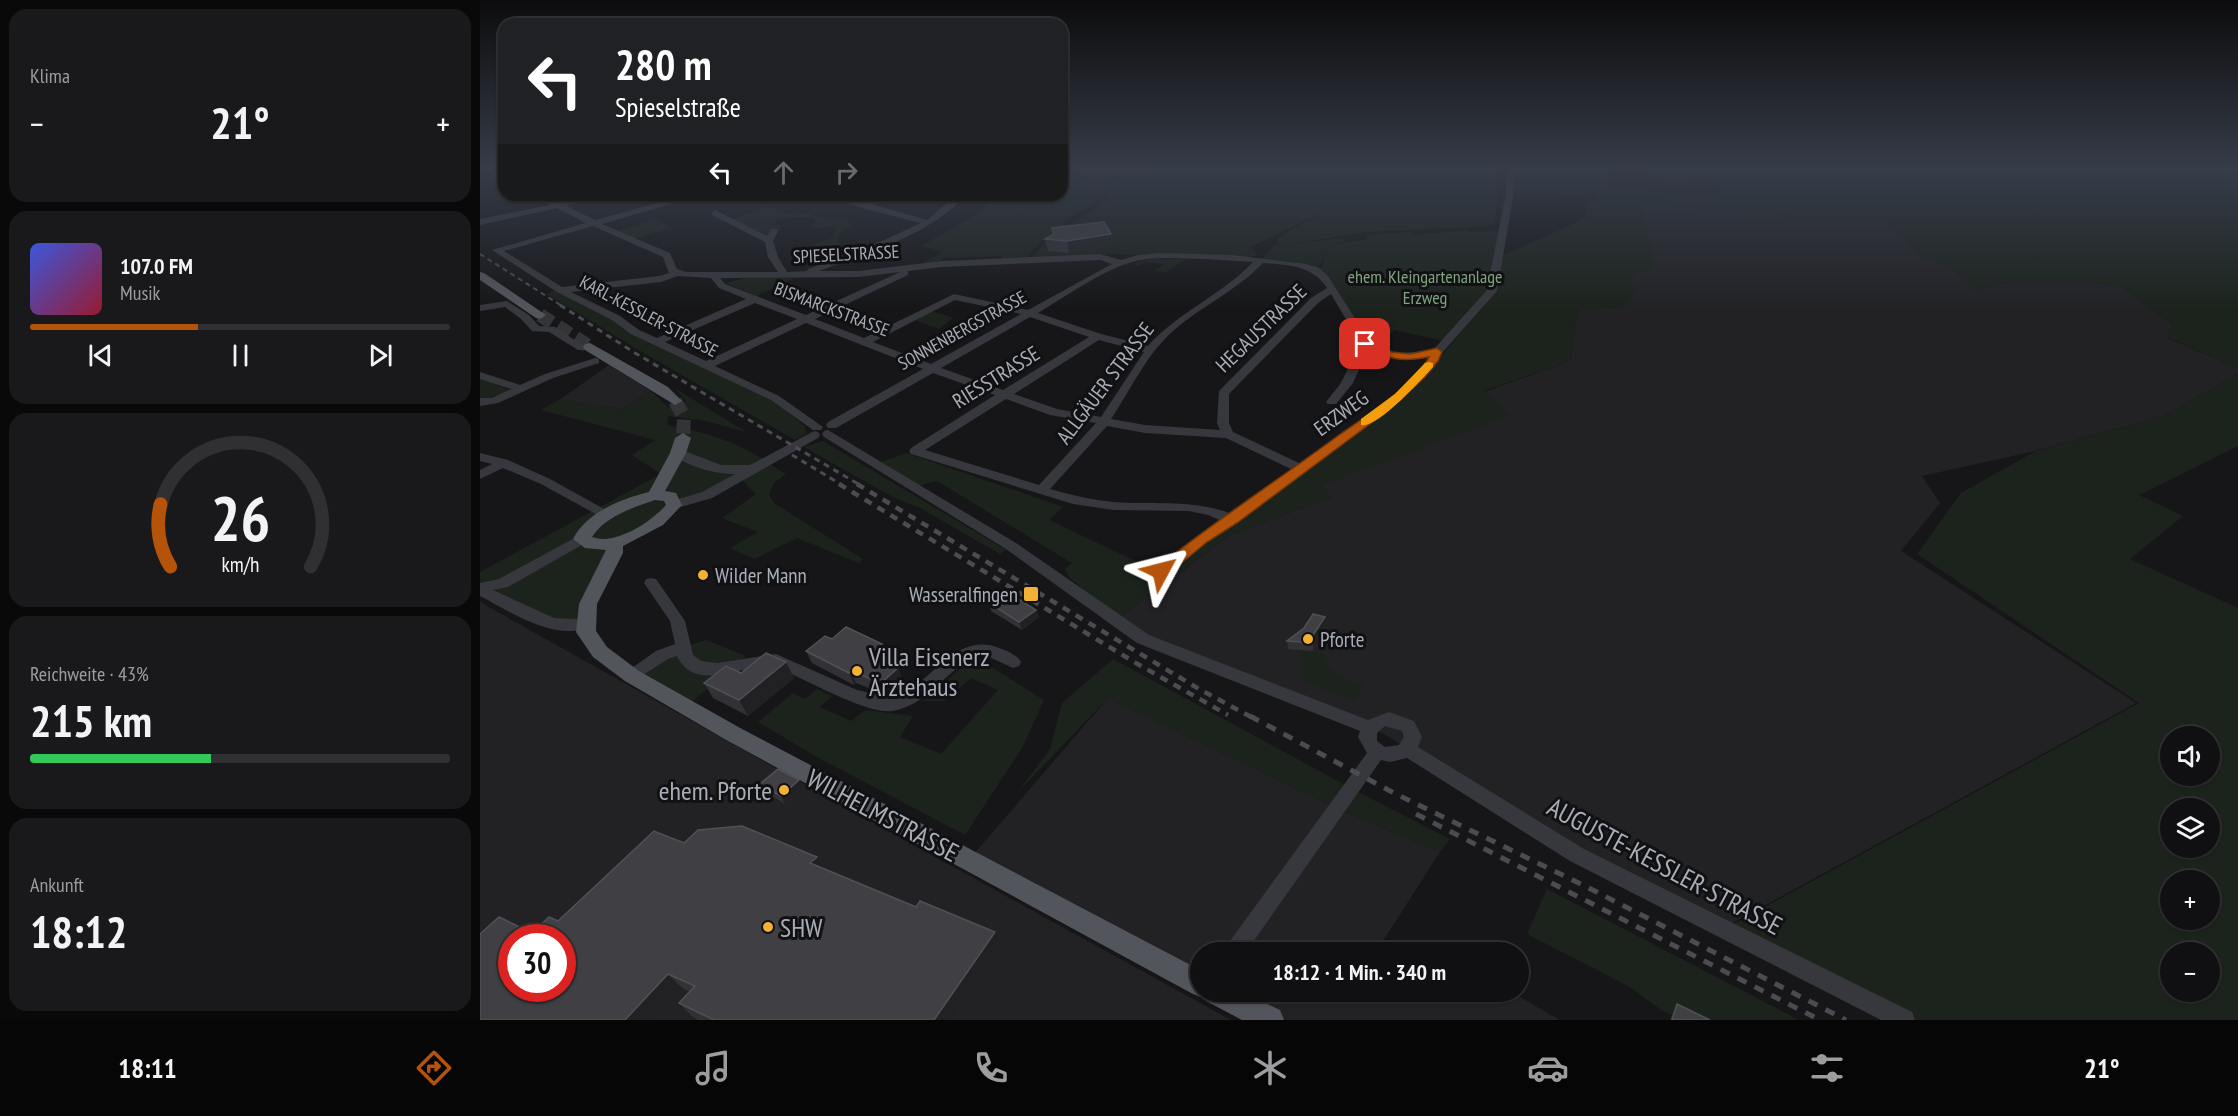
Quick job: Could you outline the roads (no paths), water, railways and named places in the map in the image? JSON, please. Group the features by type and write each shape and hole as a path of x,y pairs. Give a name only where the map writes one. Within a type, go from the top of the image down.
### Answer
{"main road":[{"path":"480,275 540,315"},
{"path":"586,348 663,390 675,401"},
{"path":"655,495 681,446"},
{"path":"655,495 670,497 674,505 658,520 615,543 591,545 582,539 589,528 629,503 655,495"},
{"path":"585,624 588,604 614,553 615,543"},
{"name":"WILHELMSTRASSE","path":"585,624 586,632 600,652 632,676 793,767 1190,979"},
{"path":"1235,1002 1270,1020"}],"street":[{"path":"480,222 509,216"},
{"path":"560,290 661,279 677,273 667,255 580,216"},
{"path":"593,223 620,216"},
{"path":"720,216 769,241"},
{"path":"902,216 929,223"},
{"path":"803,274 885,243 929,223 938,216"},
{"name":"ERZWEG","path":"1152,579 1202,539 1233,520 1399,396 1427,368 1437,352 1492,291 1506,216"},
{"name":"KARL-KESSLER-STRASSE","path":"593,223 497,250 560,290 616,318 654,343 775,398 1011,546 1143,639 1370,728"},
{"path":"774,231 769,241 773,257 784,274"},
{"name":"SPIESELSTRASSE","path":"715,277 858,274 917,266 1100,258 1116,265 1143,257 1260,260 1307,266 1323,276 1365,344"},
{"name":"ALLGÄUER STRASSE","path":"1041,491 1103,423 1150,350 1168,330 1242,279 1260,260"},
{"name":"SONNENBERGSTRASSE","path":"674,505 706,495 1116,265"},
{"path":"705,366 917,266"},
{"name":"BISMARCKSTRASSE","path":"677,273 715,277 722,286 930,368 1054,412 1103,423 1177,432 1228,434 1300,468"},
{"name":"HEGAUSTRASSE","path":"1228,434 1222,423 1223,393 1315,300 1332,289"},
{"path":"866,341 954,297 1029,313 1097,336 1150,350"},
{"path":"654,343 755,299"},
{"path":"480,308 507,304 525,317 536,329 551,330 586,348"},
{"name":"RIESSTRASSE","path":"1041,491 915,451 1097,336"},
{"path":"1332,402 1338,397 1365,344 1390,355 1410,358 1437,352"},
{"path":"480,402 494,401 549,376 596,361"},
{"path":"480,375 522,389"},
{"name":"SONNENBERGSTRASSE","path":"681,446 691,460 727,471 757,467"},
{"path":"480,457 504,463 549,481 608,515"},
{"path":"480,475 504,463"},
{"path":"1041,491 1073,500 1114,506 1189,507 1211,511 1233,520"},
{"path":"480,589 503,583 582,539"},
{"path":"651,583 674,612 684,633 682,647 688,660 696,665 717,670 776,660 880,704 893,705 913,695 975,648 989,649 1013,662"},
{"path":"480,589 535,618 553,624 585,624"},
{"path":"632,676 662,655 682,647"},
{"path":"1382,720 1402,722 1413,736 1407,749 1391,755 1377,752 1369,742 1370,728 1382,720"},
{"name":"AUGUSTE-KESSLER-STRASSE","path":"1407,749 1577,855 1904,1020"},
{"path":"1241,942 1377,752"}],"tunnel":[{"path":"540,315 590,347"},
{"path":"675,401 684,417 683,438"}],"railway":[{"path":"480,254 562,306"},
{"path":"560,305 635,353 860,485"},
{"path":"792,455 842,485"},
{"path":"839,484 1141,666 1228,715"},
{"path":"857,484 1199,689 1253,718"},
{"path":"1250,716 1394,793 1585,886 1846,1020"},
{"path":"1416,814 1820,1020"}],"place":[{"name":"Wilder Mann","path":"703,575"},
{"name":"Wasseralfingen","path":"1031,594"},
{"name":"Pforte","path":"1308,639"},
{"name":"Villa Eisenerz Ärztehaus","path":"857,671"},
{"name":"ehem. Pforte","path":"784,790"},
{"name":"SHW","path":"768,927"}],"park label":[{"name":"ehem. Kleingartenanlage Erzweg","path":"1425,286"}]}
